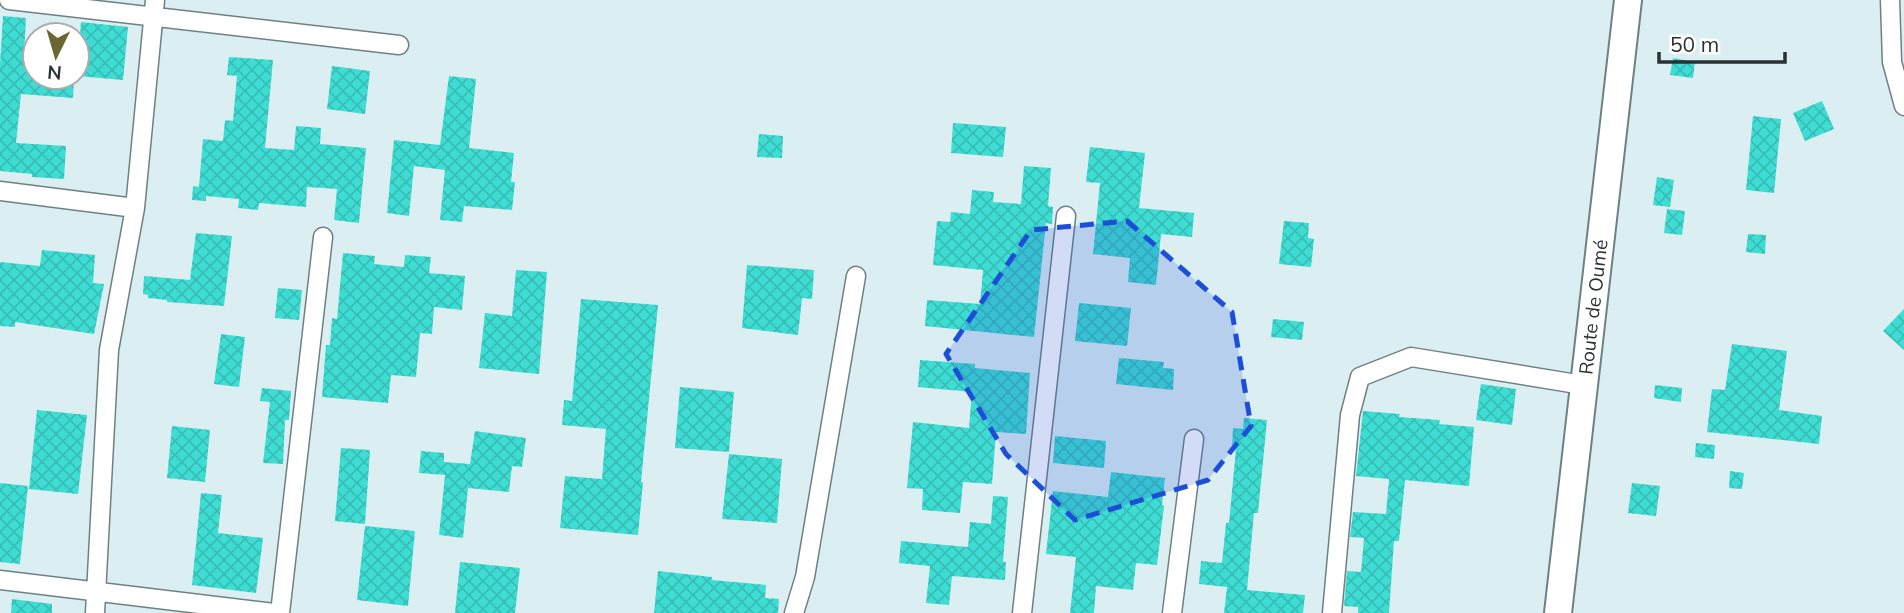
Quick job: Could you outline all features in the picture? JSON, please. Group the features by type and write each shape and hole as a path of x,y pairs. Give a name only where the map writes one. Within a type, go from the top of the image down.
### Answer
{"street":[{"path":"9,0 399,46"},
{"path":"95,613 109,350 135,208 155,0"},
{"name":"Route de Oumé","path":"1558,613 1628,0"},
{"path":"1890,0 1892,62 1904,106"},
{"path":"0,191 135,208"},
{"path":"1022,613 1066,216"},
{"path":"280,613 323,237"},
{"path":"794,613 805,577 856,276"},
{"path":"1332,613 1350,415 1360,377 1411,357 1583,385"},
{"path":"1172,613 1194,439"},
{"path":"0,580 274,613"}],"highlighted area":[{"path":"1127,221 1232,312 1251,426 1208,480 1075,520 1006,454 946,354 1031,230"}],"building":[{"path":"3,16 26,18 26,21 21,21 21,91 73,91 73,98 21,94 16,143 66,146 64,179 0,171"},
{"path":"91,23 128,27 123,80 91,77"},
{"path":"229,57 273,60 265,148 294,150 296,126 321,128 320,144 366,148 359,223 334,220 337,189 307,187 306,207 259,203 258,210 238,208 239,199 206,196 206,201 192,200 193,186 199,187 203,139 223,141 225,120 233,121 237,76 227,75"},
{"path":"1673,58 1695,62 1693,78 1670,75"},
{"path":"332,66 370,71 365,114 327,109"},
{"path":"449,76 476,79 469,148 514,153 512,210 464,206 462,222 440,220 445,170 414,166 409,216 387,213 394,140 440,145"},
{"path":"1822,101 1834,129 1805,141 1793,113"},
{"path":"1753,116 1781,119 1774,193 1746,190"},
{"path":"953,123 1006,127 1003,157 951,153"},
{"path":"759,134 783,136 782,158 757,157"},
{"path":"1090,147 1145,153 1139,208 1194,213 1192,237 1161,234 1156,285 1128,282 1130,258 1093,254 1100,183 1086,182"},
{"path":"1024,166 1051,168 1048,206 1053,207 1052,224 1046,223 1034,337 925,326 927,300 980,304 983,270 933,265 937,221 950,222 951,212 970,214 972,190 994,192 993,202 1021,204"},
{"path":"1657,177 1674,180 1670,207 1653,205"},
{"path":"1667,209 1685,211 1682,235 1664,233"},
{"path":"1284,221 1309,223 1308,238 1314,239 1311,267 1279,264"},
{"path":"196,233 232,236 224,306 167,302 148,298 148,295 143,294 144,276 190,280"},
{"path":"1748,234 1766,235 1765,254 1746,252"},
{"path":"42,250 95,255 93,283 104,284 94,334 15,322 15,327 0,326 0,262 40,266"},
{"path":"343,253 375,256 374,264 404,267 405,255 431,257 429,273 465,276 462,310 434,307 432,334 420,333 416,377 391,375 388,403 322,397 326,345 330,345 332,318 337,319"},
{"path":"747,265 814,270 812,299 802,298 798,335 742,328"},
{"path":"516,270 547,272 539,374 479,368 485,313 512,316"},
{"path":"278,288 302,290 299,320 275,318"},
{"path":"581,299 658,305 638,535 560,528 565,476 602,479 606,429 562,425 564,400 572,401"},
{"path":"1079,303 1131,308 1127,346 1075,341"},
{"path":"1904,309 1904,350 1883,331"},
{"path":"1273,319 1304,322 1302,340 1271,337"},
{"path":"221,334 245,337 239,387 214,384"},
{"path":"1732,344 1787,351 1779,410 1822,416 1819,444 1707,432 1712,389 1725,390"},
{"path":"1119,358 1164,362 1163,368 1174,369 1173,390 1116,384"},
{"path":"920,360 975,364 975,368 1030,373 1026,434 996,432 992,484 963,482 960,513 922,510 923,489 907,488 913,422 969,428 972,392 918,387"},
{"path":"1481,384 1516,389 1512,425 1476,420"},
{"path":"1655,385 1682,388 1681,402 1654,398"},
{"path":"680,387 734,392 729,452 675,448"},
{"path":"262,388 291,391 289,420 285,420 283,464 263,463 270,402 260,401"},
{"path":"37,410 87,415 78,494 29,489"},
{"path":"1363,411 1400,414 1399,417 1440,420 1439,424 1474,427 1469,486 1405,480 1399,541 1394,541 1389,613 1358,613 1358,607 1344,606 1347,571 1361,572 1364,538 1350,537 1353,512 1386,514 1389,479 1356,476"},
{"path":"1244,418 1267,420 1247,590 1305,595 1303,613 1224,613 1227,587 1199,584 1201,561 1222,563 1236,449 1232,448 1233,428 1243,429"},
{"path":"172,426 210,430 205,482 167,478"},
{"path":"475,431 526,438 522,467 512,466 509,492 468,488 463,538 439,535 445,475 419,473 421,451 444,453 444,462 470,464"},
{"path":"1055,436 1106,441 1104,468 1053,463"},
{"path":"1696,443 1715,445 1714,459 1695,457"},
{"path":"341,448 370,450 365,524 335,521"},
{"path":"729,454 782,459 777,523 722,519"},
{"path":"1730,471 1744,473 1742,489 1729,488"},
{"path":"1111,472 1165,478 1157,565 1136,563 1133,590 1096,586 1094,613 1070,613 1076,557 1046,554 1053,491 1108,497"},
{"path":"0,483 28,486 20,564 0,562"},
{"path":"1632,483 1660,486 1656,516 1628,513"},
{"path":"201,493 222,495 218,533 263,538 256,593 192,585"},
{"path":"993,496 1008,497 1003,562 1006,562 1005,580 952,576 949,605 926,603 930,566 899,563 901,541 968,547 970,522 991,524"},
{"path":"365,526 415,531 408,606 357,600"},
{"path":"460,562 520,568 515,613 455,613"},
{"path":"658,571 766,585 765,598 779,599 778,613 654,613"},
{"path":"12,599 52,604 52,613 11,613"}]}
